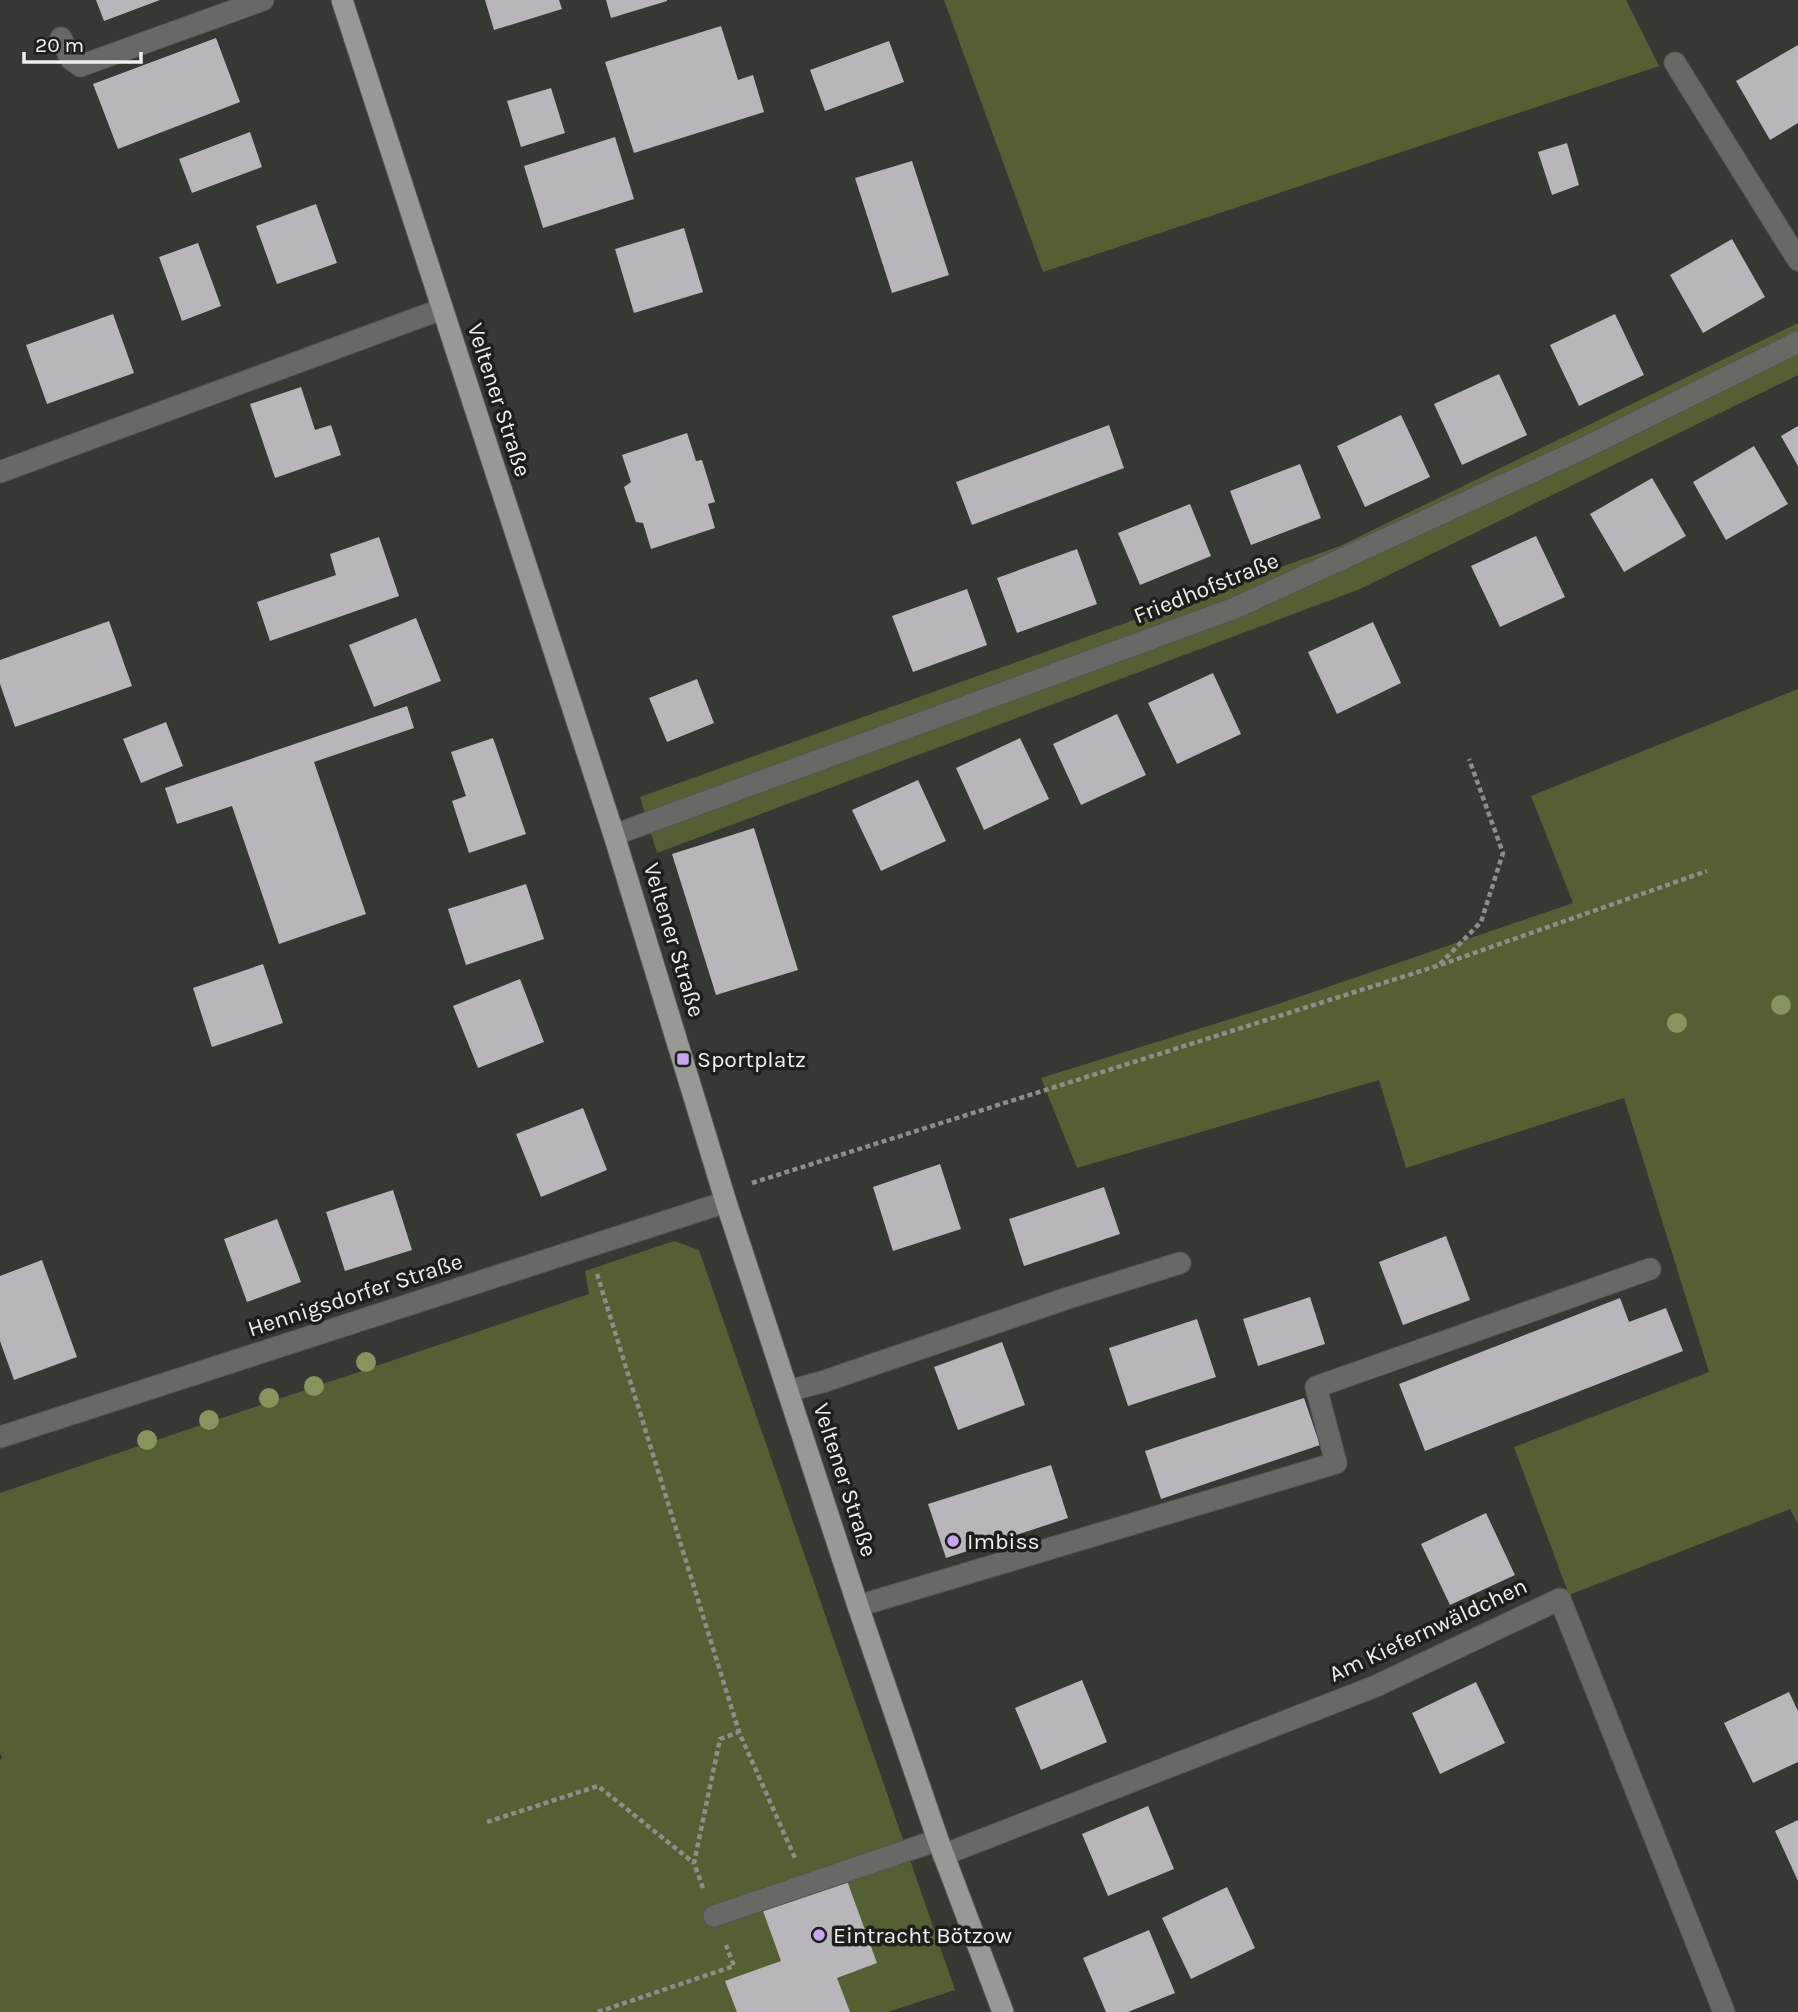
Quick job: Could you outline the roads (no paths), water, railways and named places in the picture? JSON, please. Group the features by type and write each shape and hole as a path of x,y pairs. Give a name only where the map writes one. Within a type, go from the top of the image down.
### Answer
{"main road":[{"name":"Veltener Straße","path":"342,0 614,835 725,1197 858,1606 941,1847 1003,2012"}],"street":[{"path":"61,38 71,60 80,66 263,0"},
{"path":"1675,63 1798,260"},
{"path":"0,472 442,309"},
{"name":"Friedhofstraße","path":"614,835 1234,608 1581,449 1798,342"},
{"name":"Hennigsdorfer Straße","path":"0,1437 588,1247 725,1197"},
{"path":"788,1391 1181,1262"},
{"path":"858,1606 1336,1463 1316,1387 1650,1269"},
{"name":"Am Kiefernwäldchen","path":"941,1847 1376,1686 1560,1599 1724,2012"},
{"path":"714,1916 806,1885 941,1847"}],"place":[{"name":"Sportplatz","path":"683,1059"},
{"name":"Imbiss","path":"953,1541"},
{"name":"Eintracht Bötzow","path":"819,1935"}]}
